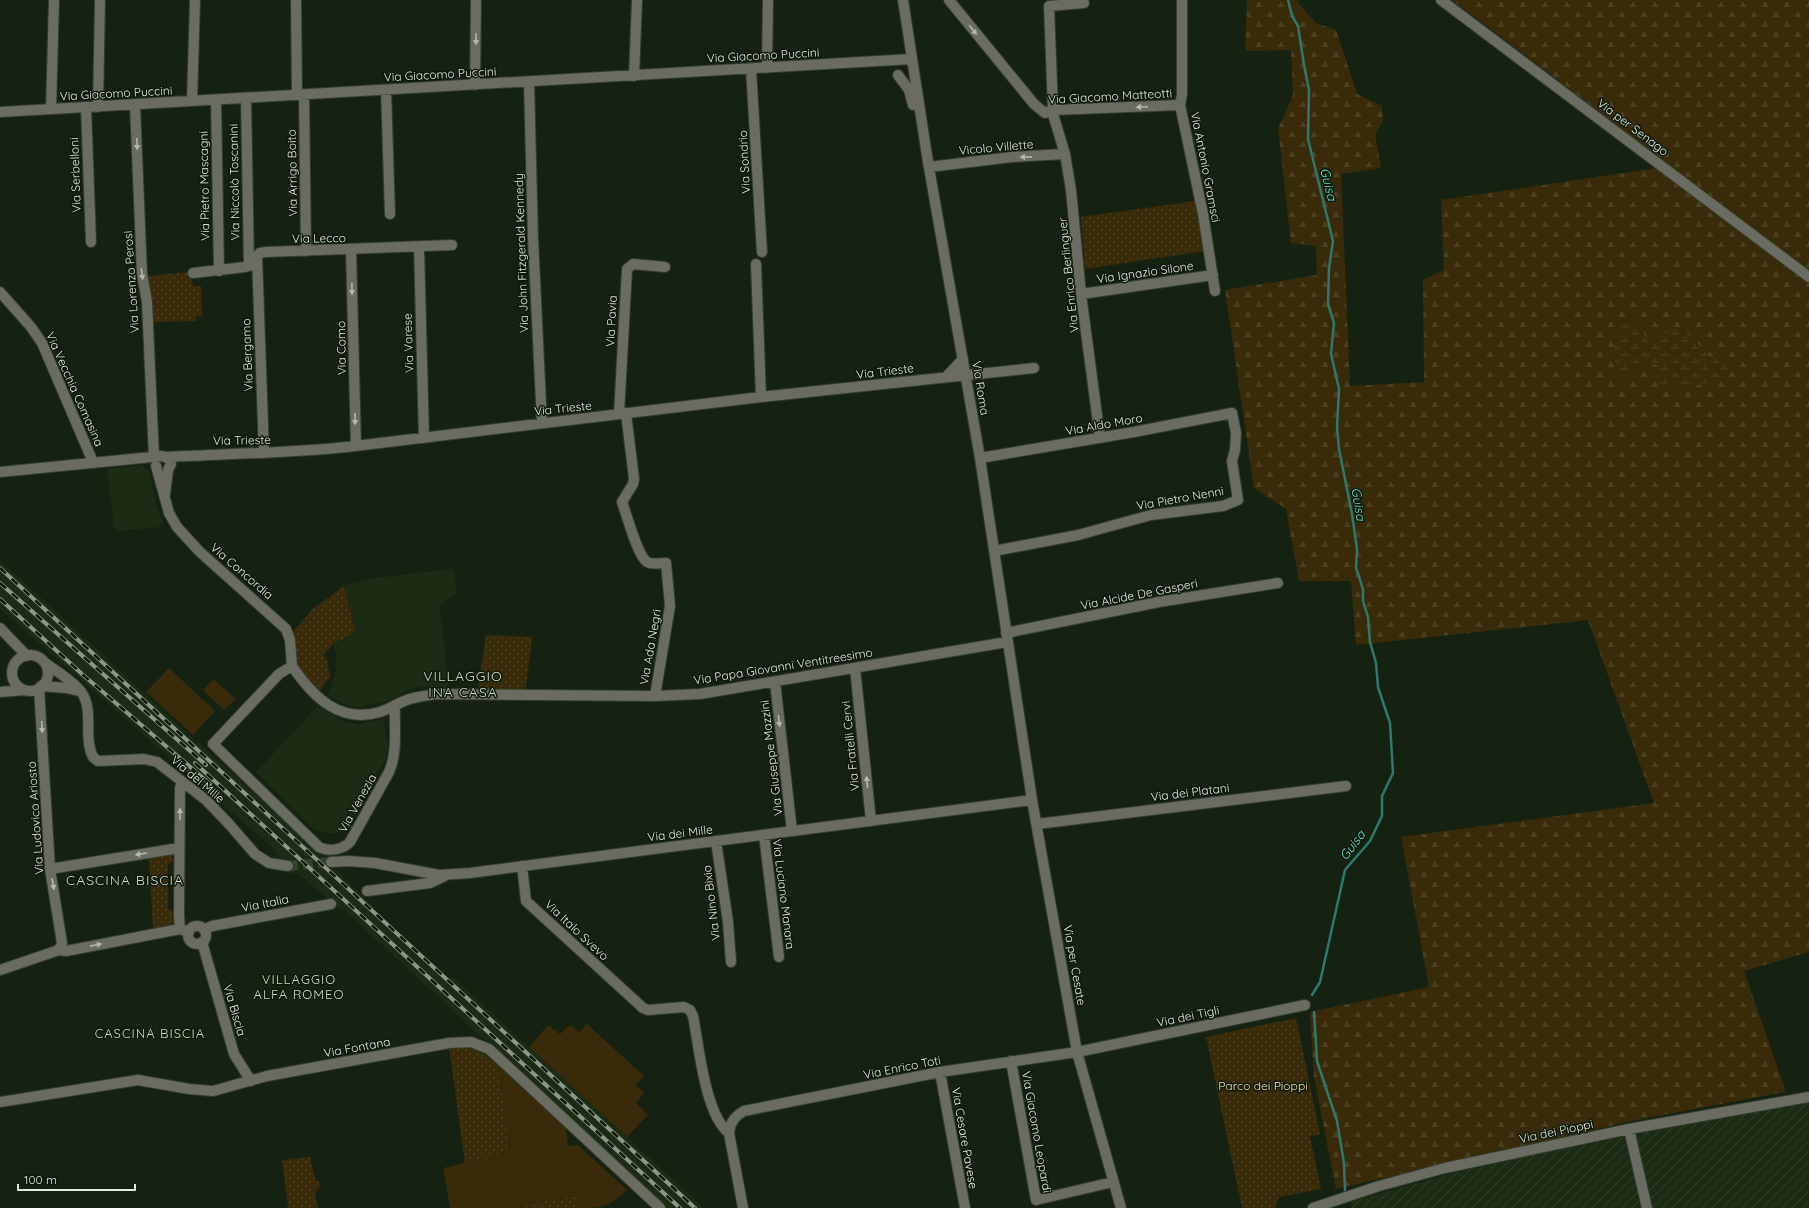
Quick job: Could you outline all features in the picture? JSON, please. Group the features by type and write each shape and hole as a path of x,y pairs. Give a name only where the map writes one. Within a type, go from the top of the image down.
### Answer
{"street":[{"path":"51,110 54,0"},
{"path":"98,107 100,0"},
{"path":"192,101 195,0"},
{"name":"Via Arrigo Boito","path":"296,0 306,251"},
{"path":"475,85 476,0"},
{"path":"634,76 637,0"},
{"path":"767,68 768,0"},
{"name":"Via Roma","path":"903,0 920,117 980,458 1020,722"},
{"name":"Via Giacomo Matteotti","path":"949,0 1034,104 1045,113 1053,110 1180,105"},
{"name":"Via Antonio Gramsci","path":"1182,0 1182,94 1180,105 1203,214 1215,291"},
{"name":"Via per Senago","path":"1441,0 1809,277"},
{"name":"Via Enrico Berlinguer","path":"1084,3 1049,6 1053,110 1065,154 1075,218 1081,294 1100,438"},
{"name":"Via Giacomo Puccini","path":"0,112 912,59"},
{"path":"881,62 898,75 915,83"},
{"name":"Via Sondrio","path":"751,69 762,252"},
{"path":"898,75 909,90 914,110 920,117"},
{"name":"Via John Fitzgerald Kennedy","path":"529,82 542,423"},
{"path":"386,90 390,214"},
{"name":"Via Niccolò Toscanini","path":"246,98 249,266"},
{"name":"Via Pietro Mascagni","path":"216,100 219,271"},
{"name":"Via Lorenzo Perosi","path":"135,105 142,274 147,302 151,460"},
{"name":"Via Serbelloni","path":"86,107 91,242"},
{"name":"Vicolo Villette","path":"929,167 1012,157 1065,154"},
{"name":"Via Lecco","path":"257,256 266,252 452,245"},
{"name":"Via Varese","path":"419,247 424,438"},
{"name":"Via Como","path":"351,250 356,446"},
{"path":"193,273 219,271 249,266 257,256"},
{"name":"Via Bergamo","path":"257,256 264,453"},
{"name":"Via Pavia","path":"623,414 627,269 633,264 665,267"},
{"path":"756,264 761,397"},
{"name":"Via Ignazio Silone","path":"1081,294 1213,275"},
{"name":"Via Vecchia Comasina","path":"0,292 31,327 42,343 93,462"},
{"path":"946,377 963,358"},
{"name":"Via Trieste","path":"151,460 160,455 169,464 183,456 289,453 761,397 1034,368"},
{"name":"Via Aldo Moro","path":"980,458 1100,438 1232,413"},
{"name":"Via Pietro Nenni","path":"994,551 1078,535 1151,515 1223,506 1238,500 1232,461 1235,450 1236,434 1232,413"},
{"name":"Via Ada Negri","path":"623,414 634,479 633,484 622,502 639,551 646,561 654,564 666,563 670,606 654,696"},
{"path":"0,472 93,462 151,460"},
{"name":"Via Concordia","path":"151,460 165,498 170,517 182,533 286,629 290,640 292,666"},
{"name":"Via Concordia","path":"165,498 169,464"},
{"name":"Via Alcide De Gasperi","path":"1007,638 1159,602 1278,583"},
{"path":"0,628 27,656"},
{"name":"Via Papa Giovanni Ventitreesimo","path":"395,705 414,698 436,694 654,696 700,694 855,668 1007,638"},
{"path":"25,690 16,684 13,678 13,668 15,663 27,656 38,657 81,692"},
{"path":"40,687 47,677 47,671 43,661"},
{"path":"292,666 301,680 319,698 331,707 346,714 367,715 381,712 395,705"},
{"name":"Via Venezia","path":"292,666 279,674 213,744 319,847 326,850 339,849 346,846 350,842 389,772 393,763 394,752 395,705"},
{"name":"Via Fratelli Cervi","path":"855,668 871,821"},
{"path":"0,688 13,678"},
{"name":"Via Giuseppe Mazzini","path":"775,682 792,831"},
{"path":"0,692 40,687 66,688 81,692"},
{"name":"Via Ludovico Ariosto","path":"40,687 50,869 62,939 60,948"},
{"name":"Via dei Mille","path":"81,692 86,702 89,744 93,757 98,761 152,760 158,762 206,800 255,854 269,863 288,866"},
{"name":"Via per Cesate","path":"1020,722 1032,800 1077,1052 1121,1208"},
{"path":"0,970 60,948 66,951 185,931 194,927 200,927 204,930 206,935 202,942 197,944 191,942 185,931 179,916 180,788 182,782"},
{"name":"Via dei Platani","path":"1037,824 1346,786"},
{"name":"Via dei Mille","path":"331,862 348,861 375,863 434,875 447,875 1032,800"},
{"name":"Via Luciano Manara","path":"764,835 779,957"},
{"name":"Via Nino Bixio","path":"716,841 728,922 731,962"},
{"path":"50,869 180,848"},
{"name":"Via Italo Svevo","path":"522,866 526,901 636,1002 648,1010 684,1007 690,1010 693,1016 710,1102 714,1114"},
{"path":"367,891 430,883 447,875"},
{"name":"Via Italia","path":"204,930 212,926 331,904"},
{"name":"Via Biscia","path":"202,942 234,1054 251,1081"},
{"name":"Via dei Tigli","path":"1077,1052 1305,1006"},
{"name":"Via Fontana","path":"0,1102 138,1080 202,1091 226,1089 251,1081 448,1043 471,1042 481,1044 489,1050 660,1208"},
{"name":"Via Enrico Toti","path":"734,1118 739,1114 750,1110 940,1072 1077,1052"},
{"name":"Via Giacomo Leopardi","path":"1011,1061 1036,1200 1113,1182"},
{"name":"Via Cesare Pavese","path":"940,1072 965,1208"},
{"name":"Via dei Pioppi","path":"1313,1208 1378,1186 1446,1168 1629,1129 1809,1097"},
{"path":"714,1114 721,1117 734,1118 729,1127 729,1133 743,1208"},
{"path":"714,1114 729,1133"},
{"path":"1629,1129 1647,1208"}],"shaded area":[{"path":"144,466 149,470 155,502 163,522 160,527 118,531 114,528 107,472 110,468"},
{"path":"0,560 194,739 193,741 195,744 198,742 320,854 331,855 332,869 337,870 401,935 448,978 454,978 704,1208 666,1208 342,908 339,909 298,873 289,874 288,859 275,859 277,852 0,609"},
{"path":"450,569 454,572 456,593 440,606 449,687 420,687 407,690 388,701 358,707 343,704 327,695 336,671 336,654 333,644 356,632 344,586 368,579"},
{"path":"318,706 344,722 360,724 383,719 388,747 386,758 353,819 340,832 330,834 314,830 256,772"},
{"path":"1809,1101 1809,1208 1351,1208 1350,1202 1457,1172 1617,1135"}],"green space":[{"path":"1247,0 1297,0 1316,23 1336,30 1357,94 1382,106 1383,122 1375,134 1381,168 1341,174 1350,386 1424,382 1423,280 1444,270 1441,200 1671,166 1452,0 1809,0 1809,952 1744,971 1786,1092 1636,1120 1336,1189 1314,1077 1310,1012 1429,987 1401,837 1654,803 1588,620 1356,645 1351,581 1299,581 1286,509 1254,488 1225,290 1317,275 1316,246 1291,243 1278,129 1293,95 1291,50 1245,51"},
{"path":"1195,201 1204,251 1085,269 1081,217"},
{"path":"190,272 193,286 201,286 202,316 196,317 196,321 153,322 151,300 146,276"},
{"path":"1627,322 1635,322 1648,339 1655,338 1673,330 1683,331 1692,337 1708,355 1728,362 1730,367 1717,379 1708,383 1687,387 1660,384 1658,380 1657,365 1651,364 1642,366 1622,379 1616,365 1615,349 1618,334"},
{"path":"344,586 356,632 333,644 323,655 327,660 330,677 318,693 296,669 291,634 313,609"},
{"path":"486,635 532,637 525,695 477,695"},
{"path":"169,668 215,711 193,735 146,692"},
{"path":"214,679 235,699 224,710 203,690"},
{"path":"169,854 173,861 168,865 168,908 173,912 173,922 170,925 153,928 149,857"},
{"name":"Parco dei Pioppi","path":"1296,1018 1320,1134 1310,1136 1321,1189 1279,1197 1275,1208 1242,1208 1206,1037"},
{"path":"587,1024 644,1076 636,1085 644,1093 636,1103 648,1115 627,1137 529,1047 548,1025 560,1034 570,1025 579,1032"},
{"path":"457,1045 480,1051 499,1066 510,1153 465,1163 449,1047"},
{"path":"499,1066 566,1128 568,1146 578,1145 627,1190 610,1204 594,1208 578,1208 576,1195 505,1208 450,1208 443,1168 510,1152"},
{"path":"310,1157 315,1179 321,1184 315,1194 318,1208 288,1208 282,1160"},
{"path":"576,1195 578,1208 505,1208"}],"waterway":[{"name":"Guisa","path":"1288,0 1292,16 1298,26 1309,90 1308,139 1333,241 1329,268 1328,304 1334,323 1331,354 1339,389 1337,427 1339,449 1352,514 1357,549 1356,568 1363,589 1363,601 1368,617 1370,642 1376,663 1378,687 1390,723 1393,773 1382,796 1382,816 1370,841 1345,870 1320,982 1312,995"},
{"name":"Guisa","path":"1314,1012 1317,1061 1337,1121 1344,1163 1345,1191"}],"tunnel":[{"path":"288,866 331,862"}],"railway":[{"path":"0,568 695,1208"},
{"path":"0,583 206,765"},
{"path":"0,599 82,674 210,784"},
{"path":"195,763 680,1208"}],"district":[{"name":"VILLAGGIO INA CASA","path":"463,684"},
{"name":"CASCINA BISCIA","path":"125,880"},
{"name":"VILLAGGIO ALFA ROMEO","path":"299,986"},
{"name":"CASCINA BISCIA","path":"150,1033"}]}
